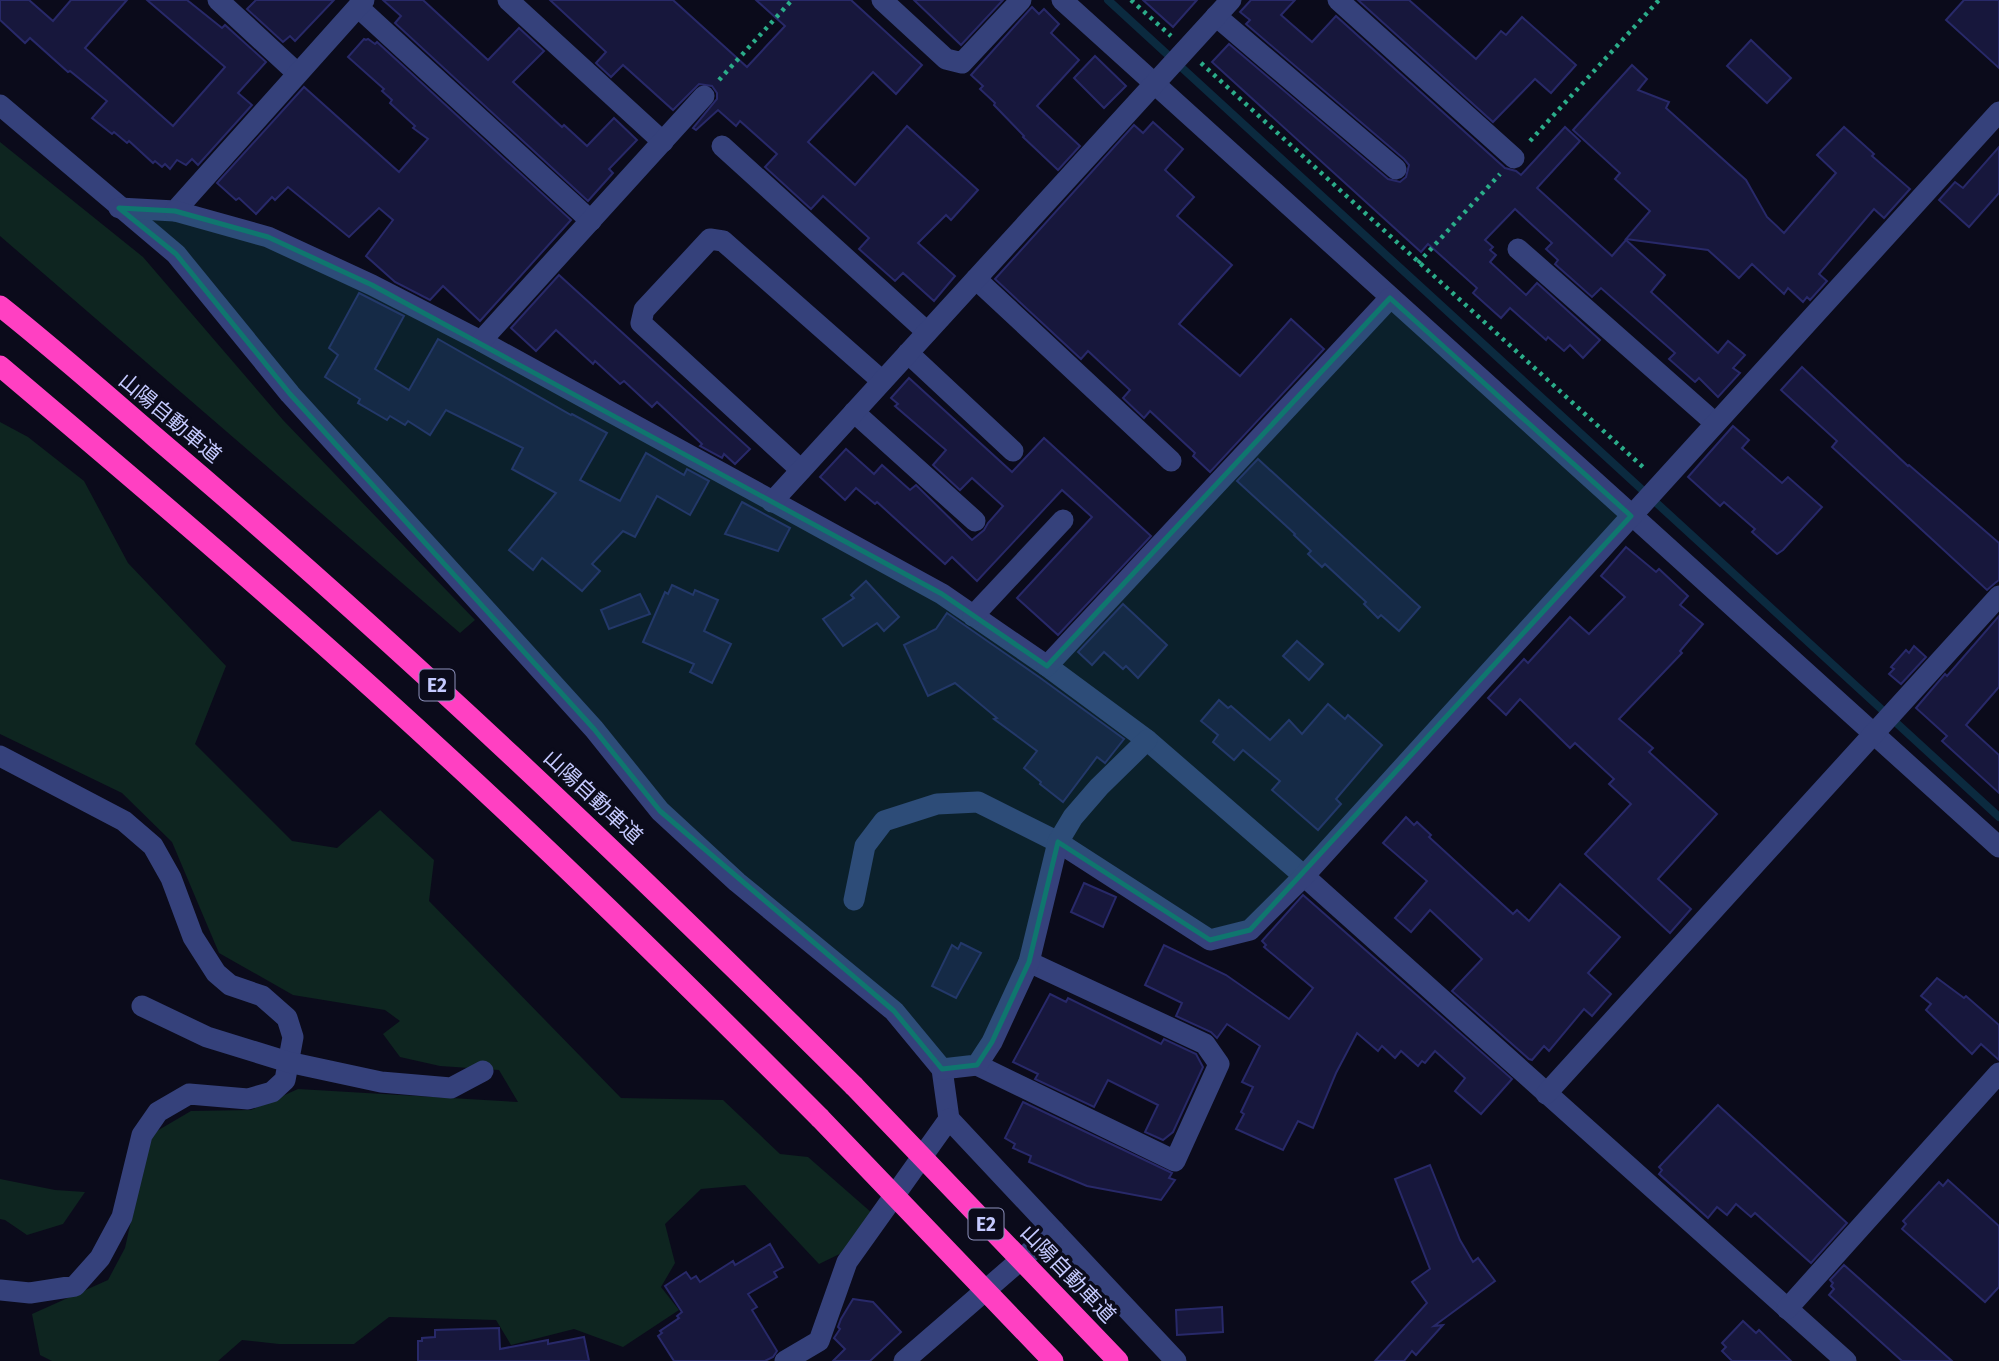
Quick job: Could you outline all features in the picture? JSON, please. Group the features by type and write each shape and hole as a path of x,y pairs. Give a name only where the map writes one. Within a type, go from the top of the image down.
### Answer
{"highway":[{"name":"山陽自動車道","path":"4,309 250,518 471,716 687,920 854,1086 1118,1361"},
{"name":"E2","path":"0,366 221,554 438,748 655,951 1054,1361"}],"street":[{"path":"218,0 297,73"},
{"path":"508,0 663,142"},
{"path":"882,0 946,59 962,63 1021,0"},
{"path":"1062,0 1161,76 1390,298 1646,499 1884,724 1999,847"},
{"path":"772,502 1231,0"},
{"path":"1338,0 1514,158"},
{"path":"175,211 361,4 591,221"},
{"path":"1216,16 1396,169"},
{"path":"481,341 704,96"},
{"path":"0,105 176,254 290,394 594,729 660,811 737,882 894,1011 942,1069 949,1119 1176,1361"},
{"path":"854,900 865,845 884,821 937,804 978,802 1058,842 1210,940 1250,930 1304,876 1999,112"},
{"path":"723,146 927,332"},
{"path":"119,208 175,211 268,237 372,285 481,341 942,594 1047,666 1147,740 1304,876 1846,1361"},
{"path":"801,470 641,323 644,310 710,239 723,241 882,381"},
{"path":"1518,249 1715,423"},
{"path":"976,279 1171,461"},
{"path":"1047,666 1390,298"},
{"path":"908,353 1013,451"},
{"path":"854,412 975,521"},
{"path":"973,616 1063,520"},
{"path":"1546,1094 1999,596"},
{"path":"977,1065 992,1042 1029,962 1058,842 1073,817 1099,787 1147,740"},
{"path":"0,756 124,821 153,846 171,878 193,937 216,974 230,985 262,996 287,1018 293,1038 285,1080 272,1091 248,1099 189,1094 159,1112 142,1135 122,1217 100,1258 75,1286 30,1293 0,1290"},
{"path":"942,1069 977,1065 1175,1161 1219,1064 1205,1044 1029,962"},
{"path":"142,1006 207,1037 288,1062 381,1082 451,1088 483,1071"},
{"path":"1787,1309 1999,1073"},
{"path":"795,1359 819,1341 847,1262 949,1119"},
{"path":"904,1361 1054,1231"}],"path":[{"path":"704,96 792,0"},
{"path":"1131,0 1183,51 1419,263 1646,499"},
{"path":"1419,263 1659,0"}],"highlighted area":[{"path":"119,208 175,211 268,237 372,285 942,594 1047,666 1390,298 1631,516 1250,930 1210,940 1058,842 1029,962 992,1042 977,1065 942,1069 894,1011 660,811 594,729 290,394 176,254"}],"green space":[{"path":"0,142 143,257 283,420 475,620 460,633 0,236"},
{"path":"0,422 28,437 84,481 128,563 226,666 195,744 292,841 337,848 380,810 434,860 429,901 621,1098 723,1100 780,1154 808,1157 872,1213 856,1246 819,1264 745,1185 701,1189 665,1224 675,1263 661,1287 679,1310 623,1347 574,1329 511,1345 496,1320 389,1317 354,1344 279,1344 242,1340 218,1361 52,1361 40,1355 32,1314 108,1280 125,1248 150,1135 191,1111 251,1110 298,1089 518,1102 499,1070 440,1066 400,1057 383,1034 400,1021 385,1010 293,995 219,953 172,842 122,793 0,734"},
{"path":"0,1179 55,1190 85,1192 63,1224 27,1235 0,1219"}],"building":[{"path":"0,0 29,0 53,21 71,0 127,0 85,48 173,126 225,67 147,0 187,0 222,28 225,25 266,62 238,93 252,105 198,165 192,159 186,165 177,160 170,169 165,164 162,167 155,161 153,163 129,141 127,143 114,132 112,134 92,118 107,101 68,72 30,38 25,43 0,20"},
{"path":"256,0 334,0 295,41 290,36 283,42 247,9"},
{"path":"383,0 423,0 488,60 519,28 544,51 513,82 587,146 614,118 637,140 609,169 613,173 588,201 395,23 401,16"},
{"path":"550,0 673,0 747,67 785,26 756,0 851,0 922,65 896,94 873,72 808,142 855,185 907,126 978,190 951,220 946,215 918,243 955,276 934,301 903,273 895,281 859,249 869,238 823,196 811,209 765,167 777,154 740,121 736,126 718,110 696,130 693,128 717,99 717,93 712,86 699,84 673,110 623,65 611,77 596,63 606,52"},
{"path":"914,0 1003,0 961,45"},
{"path":"1143,0 1197,0 1173,27"},
{"path":"1251,0 1295,0 1281,15 1312,42 1336,16 1505,168 1521,175 1565,127 1580,141 1537,188 1612,256 1626,240 1665,275 1651,292 1718,353 1728,341 1745,355 1733,368 1740,373 1718,397 1699,378 1695,382 1669,359 1675,353 1601,288 1592,297 1555,264 1558,260 1546,249 1552,243 1515,209 1485,240 1493,247 1490,250 1496,255 1490,262 1526,295 1537,283 1600,340 1583,358 1570,345 1564,351 1548,337 1546,340 1510,308 1501,318 1473,293 1477,288 1428,244 1421,252 1212,62 1229,44 1388,179 1400,182 1406,177 1409,165 1404,159 1246,24 1250,20 1240,12"},
{"path":"1358,0 1409,0 1476,59 1501,31 1506,35 1522,17 1576,65 1551,93 1535,79 1493,122"},
{"path":"1964,0 1999,0 1999,68 1946,20"},
{"path":"1032,7 1039,14 1044,9 1059,24 1051,33 1079,60 1037,106 1080,146 1058,170 1023,137 980,89 983,86 971,75"},
{"path":"364,39 375,44 377,42 571,220 480,321 443,286 430,300 395,282 366,256 393,220 379,208 349,237 288,187 275,200 272,197 256,214 217,183 304,87 399,172 428,139 413,128 415,126 390,103 392,100 382,91 384,89 348,57"},
{"path":"1751,40 1791,78 1767,103 1727,66"},
{"path":"1095,56 1126,86 1104,108 1074,78"},
{"path":"1632,65 1647,79 1638,90 1669,102 1666,108 1746,180 1767,217 1784,233 1836,173 1817,155 1844,127 1910,189 1884,218 1874,209 1819,274 1827,281 1810,300 1807,297 1803,302 1788,288 1784,294 1752,264 1739,278 1708,250 1626,239 1650,211 1615,179 1620,173 1573,130"},
{"path":"1153,122 1183,149 1165,170 1194,197 1177,216 1232,265 1179,324 1240,376 1291,319 1324,349 1210,472 1193,456 1195,453 1150,411 1144,418 1123,398 1130,390 1088,351 1081,359 995,279 1134,125 1143,133"},
{"path":"1999,147 1999,193 1969,227 1939,200 1955,182 1963,188"},
{"path":"559,275 750,449 735,464 724,454 722,458 700,446 702,444 657,402 652,407 624,381 620,384 595,361 593,364 556,330 536,351 511,328"},
{"path":"359,293 404,316 375,369 409,390 438,339 607,433 580,480 620,501 646,453 684,475 687,469 709,481 690,515 657,496 635,537 623,531 592,564 600,571 582,591 542,558 533,570 509,550 556,493 512,469 523,448 446,410 430,435 408,421 405,425 390,416 387,420 358,403 360,399 325,377 338,355 329,348"},
{"path":"1802,367 1908,466 1999,543 1999,580 1987,590 1832,447 1837,441 1781,390"},
{"path":"909,378 1012,472 1044,438 1151,536 1058,635 1017,598 1092,517 1062,490 977,581 952,557 945,564 877,502 875,504 856,488 845,500 820,477 846,449 874,474 882,465 910,490 916,485 972,540 984,530 1003,506 972,478 960,490 933,465 946,450 895,406 898,404 891,398"},
{"path":"1733,426 1749,440 1742,448 1782,483 1788,477 1822,507 1777,554 1752,532 1755,529 1724,502 1720,506 1688,477"},
{"path":"1258,459 1420,607 1399,631 1381,615 1378,618 1364,604 1366,602 1325,564 1322,567 1308,554 1311,551 1295,534 1237,481"},
{"path":"742,502 790,528 778,551 725,534"},
{"path":"1626,547 1656,572 1659,569 1688,596 1680,605 1703,624 1680,651 1682,653 1619,719 1653,748 1649,752 1717,814 1658,879 1691,909 1670,933 1585,854 1631,804 1609,784 1614,779 1575,743 1570,748 1520,699 1506,715 1488,698 1524,659 1528,663 1570,617 1589,634 1625,597 1601,576"},
{"path":"866,581 899,617 884,631 877,623 843,646 823,619 854,598 851,595"},
{"path":"672,585 693,595 695,590 718,600 704,631 731,644 712,683 690,672 694,664 643,642 665,592 668,594"},
{"path":"640,594 650,614 609,629 601,610"},
{"path":"1123,604 1167,645 1138,678 1126,666 1123,669 1104,652 1092,665 1078,652"},
{"path":"947,613 1124,739 1105,763 1097,757 1063,802 1024,768 1037,751 994,719 997,718 955,683 928,696 904,645 936,629"},
{"path":"1999,616 1999,687 1966,725 1999,755 1999,793 1942,741 1947,736 1916,708"},
{"path":"1297,641 1323,664 1309,680 1283,656"},
{"path":"1914,646 1926,657 1901,684 1889,674 1894,669 1891,667 1906,650 1909,653"},
{"path":"1219,700 1228,708 1231,706 1270,740 1289,720 1302,734 1328,704 1345,719 1348,715 1382,745 1336,799 1341,804 1318,830 1272,790 1280,781 1243,750 1234,760 1213,742 1218,735 1201,721"},
{"path":"1406,817 1414,825 1417,822 1431,835 1429,837 1513,914 1517,910 1529,921 1560,884 1620,937 1588,973 1611,994 1592,1016 1584,1009 1549,1051 1544,1046 1532,1060 1529,1059 1452,991 1482,959 1430,910 1411,932 1395,918 1427,881 1383,843"},
{"path":"1084,883 1116,897 1103,927 1071,912"},
{"path":"1303,895 1512,1079 1481,1114 1455,1091 1465,1078 1435,1051 1425,1063 1422,1061 1418,1066 1401,1051 1395,1058 1382,1046 1378,1051 1357,1033 1336,1073 1313,1128 1298,1121 1283,1150 1236,1129 1253,1087 1242,1082 1260,1046 1227,1024 1217,1038 1211,1032 1176,1016 1182,1003 1145,985 1164,945 1226,975 1289,1019 1313,988 1264,947 1266,945 1262,941"},
{"path":"961,943 981,953 956,998 932,986 952,945 958,949"},
{"path":"1937,978 1964,998 1966,996 1999,1025 1999,1060 1981,1044 1972,1054 1926,1010 1931,1004 1921,996"},
{"path":"1050,994 1066,1002 1068,998 1161,1044 1164,1039 1196,1054 1203,1067 1173,1132 1163,1140 1145,1132 1158,1105 1108,1080 1094,1107 1035,1079 1038,1074 1013,1062"},
{"path":"1023,1102 1172,1173 1169,1178 1175,1180 1161,1200 1087,1186 1029,1162 1031,1156 1013,1148 1015,1144 1005,1138"},
{"path":"1718,1105 1847,1223 1811,1263 1755,1213 1751,1217 1736,1204 1727,1215 1717,1207 1708,1218 1659,1174 1662,1170 1659,1167"},
{"path":"1430,1165 1460,1240 1473,1262 1478,1258 1495,1281 1434,1326 1443,1325 1416,1355 1412,1351 1404,1361 1375,1361 1427,1303 1412,1282 1430,1269 1395,1179"},
{"path":"1948,1180 1999,1226 1999,1287 1985,1302 1902,1229 1906,1224 1903,1221 1939,1182 1943,1186"},
{"path":"770,1244 783,1267 774,1272 777,1277 748,1294 757,1307 752,1310 777,1351 773,1357 765,1361 674,1361 658,1336 662,1333 660,1331 679,1318 677,1316 682,1312 665,1286 686,1272 691,1279 696,1276 700,1282 733,1261 735,1265"},
{"path":"1844,1265 1952,1361 1902,1361 1829,1295 1834,1289 1830,1280"},
{"path":"853,1299 873,1302 901,1332 870,1361 833,1361 845,1349 834,1338"},
{"path":"1222,1307 1223,1332 1177,1335 1176,1310"},
{"path":"1743,1321 1756,1333 1759,1330 1791,1361 1732,1361 1722,1351 1726,1347 1722,1343"},
{"path":"499,1328 500,1349 548,1340 548,1344 584,1337 589,1361 418,1361 418,1341 435,1337 435,1330"}],"waterway":[{"path":"1108,0 1999,817"}]}
